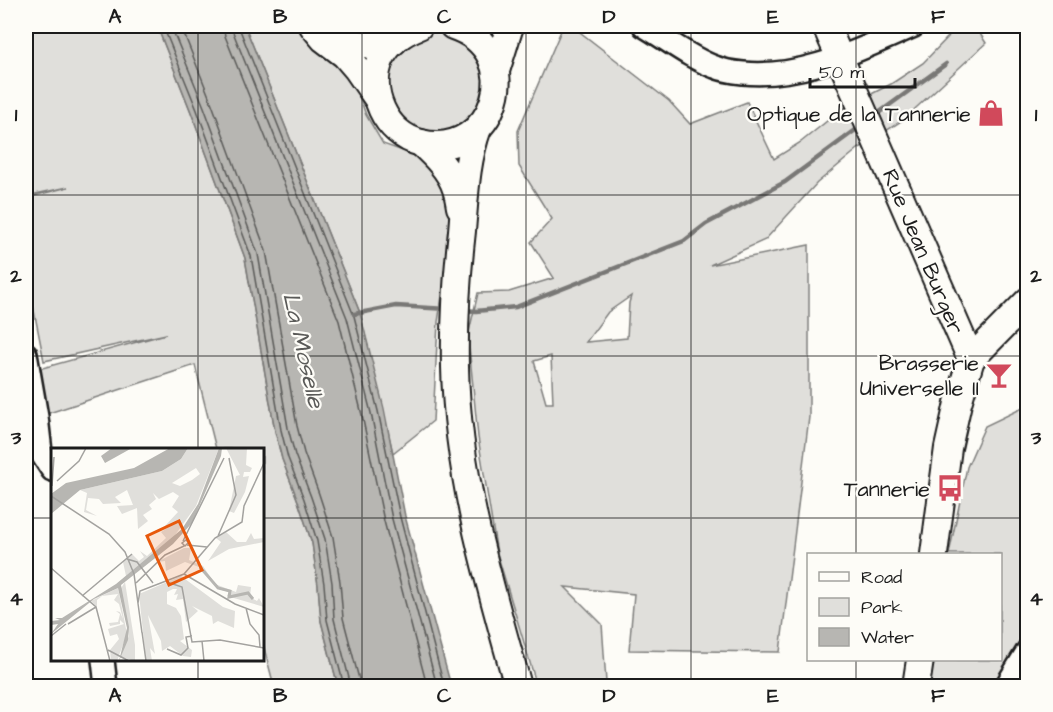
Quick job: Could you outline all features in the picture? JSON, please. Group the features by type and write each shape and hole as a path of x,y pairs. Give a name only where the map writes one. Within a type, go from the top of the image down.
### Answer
{"main road":[{"path":"313,26 357,69 393,126 406,136 421,143 445,169 455,187 463,220"},
{"path":"321,26 344,40 368,44 406,31"},
{"path":"496,71 510,26"},
{"name":"Rue Jean Burger","path":"826,26 971,359 958,402 948,448 934,553"},
{"path":"421,143 441,144 461,140 478,128 490,112 497,92 496,71 490,54 465,27"},
{"path":"377,98 376,78 382,58 406,31"},
{"path":"478,128 469,156 457,280 455,368 458,413 466,477 478,538 518,687"},
{"path":"971,359 1028,301"},
{"path":"916,687 920,661"}],"street":[{"path":"644,26 704,62 726,71 772,74 809,68 914,26"},
{"path":"26,354 41,452"},
{"path":"26,430 51,468"},
{"path":"1006,687 1028,650"},
{"path":"103,661 106,687"}],"green space":[{"path":"26,26 157,26 245,258 275,431 282,459 312,543 321,621 338,686 274,686 264,648 264,448 216,448 195,365 37,417 35,370 166,334 44,361 26,270 26,198 68,187 26,196"},
{"path":"245,26 298,26 353,79 366,115 383,144 414,155 445,180 454,217 438,322 433,421 393,453 360,313"},
{"path":"563,26 572,26 669,101 690,124 747,102 774,159 801,142 842,109 891,84 923,63 948,37 954,26 975,26 986,43 903,120 858,149 817,183 765,240 710,265 809,245 809,417 780,652 629,650 634,594 565,587 602,624 606,682 602,686 537,686 497,553 478,437 468,336 478,293 509,292 554,278 531,242 552,219 519,166 518,131","holes":["631,296 627,338 586,342 608,312","551,356 553,403 546,403 534,361"]},
{"path":"430,32 450,34 468,42 487,76 479,113 448,134 428,135 408,127 393,112 386,92 387,71 396,51 411,38"},
{"path":"1027,406 1027,686 927,686 932,661 1002,661 1002,553 949,553 967,467 985,426"}],"water":[{"name":"La Moselle","path":"157,26 245,26 360,313 384,409 405,516 451,686 338,686 321,621 312,543 282,459 275,431 245,258"}],"waterway":[{"path":"873,117 946,64"},
{"path":"464,310 516,307 684,241 706,224 785,182 861,126"},
{"path":"354,314 396,306 447,309"}],"place":[{"name":"Optique de la Tannerie","path":"991,113"},
{"name":"Brasserie Universelle II","path":"999,375"},
{"name":"Tannerie","path":"950,488"}]}
